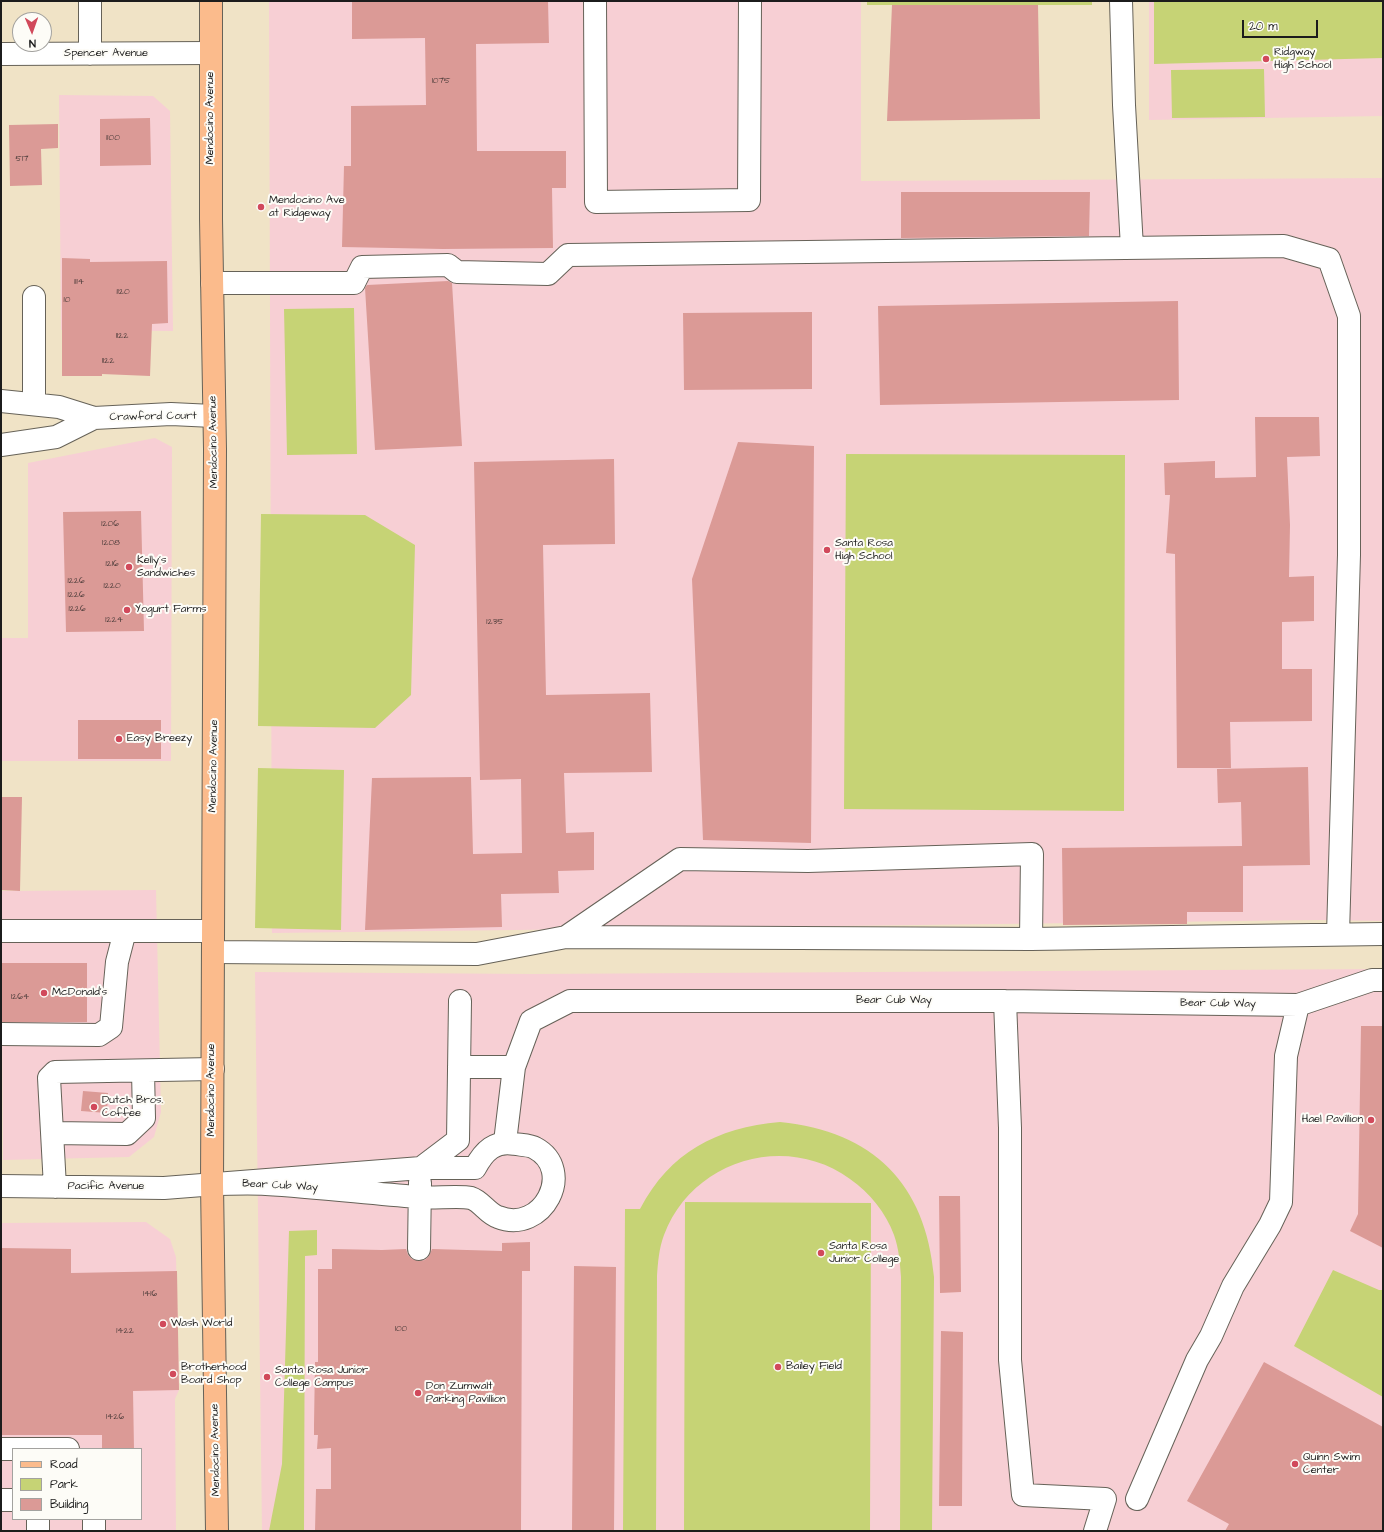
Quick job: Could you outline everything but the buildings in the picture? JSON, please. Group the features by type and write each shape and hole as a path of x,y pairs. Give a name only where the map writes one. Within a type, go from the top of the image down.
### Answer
{"main road":[{"name":"Mendocino Avenue","path":"211,1 213,416 215,449 215,742 212,862 212,1184 217,1531"}],"street":[{"path":"90,1 90,54"},
{"path":"595,1 596,202 749,200 750,1"},
{"path":"1121,1 1124,105 1132,248"},
{"name":"Spencer Avenue","path":"1,54 211,53"},
{"path":"212,283 354,283 362,267 448,265 457,272 548,274 568,255 1284,246 1329,260 1349,316 1349,555 1338,934"},
{"path":"34,297 34,403"},
{"name":"Crawford Court","path":"1,401 34,403 59,407 94,418 171,414 213,416"},
{"name":"Crawford Court","path":"1,445 56,436 94,418"},
{"path":"566,937 680,859 808,860 1032,854 1031,939"},
{"path":"1,931 125,931 213,942 477,954 566,937 1031,939 1383,934"},
{"path":"1,1034 99,1035 111,1027 117,962 125,931"},
{"name":"Bear Cub Way","path":"505,1142 514,1067 531,1021 570,1001 1005,1002 1298,1005 1372,980 1383,980"},
{"path":"419,1248 421,1168 458,1140 460,1001"},
{"path":"1005,1002 1010,1128 1010,1360 1023,1495 1105,1499 1095,1531"},
{"path":"1137,1499 1197,1360 1211,1336 1233,1286 1270,1225 1281,1202 1286,1056 1298,1005"},
{"path":"459,1067 514,1067"},
{"path":"55,1187 49,1078 56,1072 213,1069"},
{"path":"53,1133 127,1134 144,1118 143,1070"},
{"name":"Bear Cub Way","path":"505,1142 534,1147 542,1153 549,1164 553,1175 553,1188 549,1200 541,1210 530,1217 519,1220 506,1220 493,1216 472,1198 420,1198 264,1184 212,1184 421,1168 475,1168 482,1156 492,1146 505,1142"},
{"name":"Pacific Avenue","path":"1,1186 164,1188 212,1184"},
{"path":"1,1449 12,1449"},
{"path":"1,1500 12,1500"},
{"path":"38,1520 38,1531"},
{"path":"94,1520 94,1531"}],"shaded area":[{"name":"Santa Rosa High School","path":"269,1 861,1 861,181 1383,178 1383,921 1321,920 272,933"},
{"name":"Ridgway High School","path":"1149,1 1383,1 1383,116 1149,120"},
{"path":"59,95 153,96 170,111 173,331 61,330"},
{"path":"155,438 172,447 171,761 1,761 1,638 28,638 28,463"},
{"path":"156,890 161,1112 154,1137 129,1157 3,1160 1,891"},
{"name":"Santa Rosa Junior College","path":"1383,969 1383,1531 262,1531 255,972 533,974"},
{"path":"146,1222 170,1239 176,1257 179,1390 175,1399 176,1531 1,1531 1,1223"}],"green space":[{"path":"867,1 1092,1 1092,5 867,5"},
{"path":"1154,1 1383,1 1383,58 1154,64"},
{"path":"1264,69 1265,117 1172,118 1171,70"},
{"path":"354,308 357,454 287,455 284,309"},
{"path":"846,454 1125,455 1124,811 844,809"},
{"path":"261,514 365,515 415,545 411,695 375,728 258,726"},
{"path":"258,768 344,770 341,930 255,928"},
{"path":"780,1122 813,1127 842,1137 867,1150 889,1168 906,1189 920,1215 929,1244 934,1277 932,1531 900,1531 901,1277 896,1240 891,1227 882,1211 871,1197 850,1179 825,1165 798,1157 770,1156 744,1161 718,1172 696,1188 677,1209 662,1240 658,1260 657,1276 656,1531 623,1531 625,1209 640,1209 652,1189 666,1172 697,1146 715,1137 735,1130"},
{"name":"Bailey Field","path":"685,1202 871,1203 870,1531 684,1531"},
{"path":"317,1230 317,1255 305,1256 304,1531 269,1531 282,1464 289,1231"},
{"path":"1333,1270 1379,1290 1383,1290 1383,1397 1294,1346"}],"place":[{"name":"Ridgway High School","path":"1266,59"},
{"name":"Mendocino Ave at Ridgeway","path":"261,207"},
{"name":"Santa Rosa High School","path":"827,550"},
{"name":"Kelly's Sandwiches","path":"129,567"},
{"name":"Yogurt Farms","path":"127,610"},
{"name":"Easy Breezy","path":"119,739"},
{"name":"McDonald's","path":"44,993"},
{"name":"Dutch Bros. Coffee","path":"94,1107"},
{"name":"Hael Pavillion","path":"1371,1120"},
{"name":"Santa Rosa Junior College","path":"821,1253"},
{"name":"Wash World","path":"163,1324"},
{"name":"Bailey Field","path":"778,1367"},
{"name":"Brotherhood Board Shop","path":"173,1374"},
{"name":"Santa Rosa Junior College Campus","path":"267,1377"},
{"name":"Don Zumwalt Parking Pavillion","path":"418,1393"},
{"name":"Quinn Swim Center","path":"1295,1464"}]}
